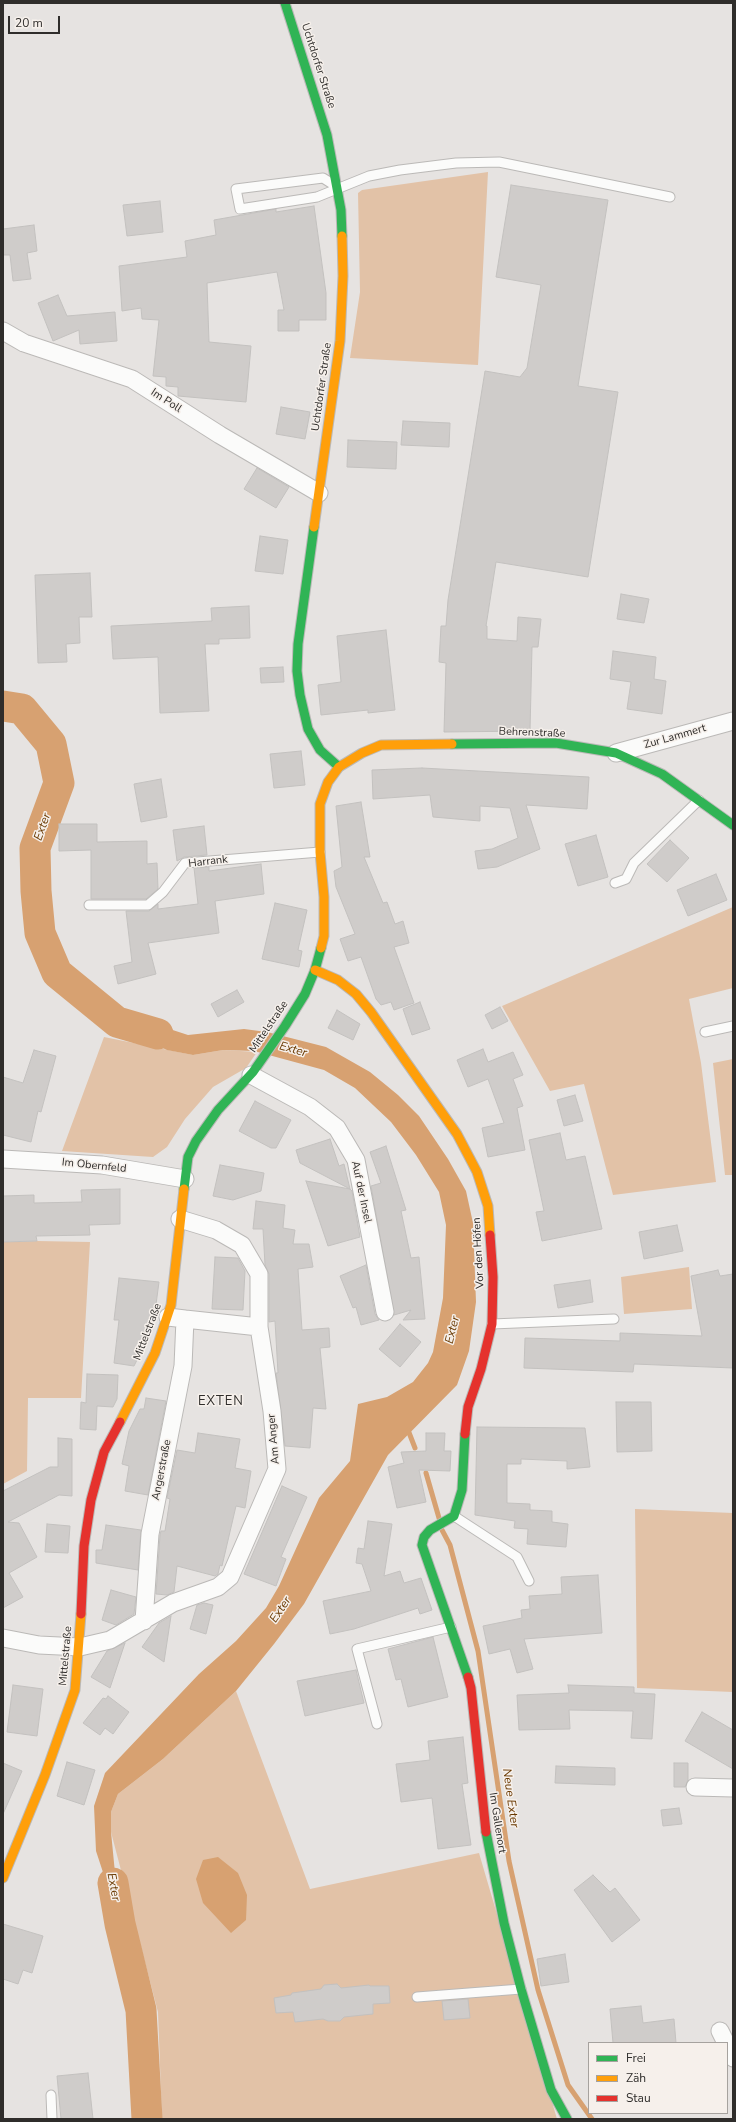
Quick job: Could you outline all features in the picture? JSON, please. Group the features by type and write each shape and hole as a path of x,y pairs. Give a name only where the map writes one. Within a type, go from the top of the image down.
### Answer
{"street":[{"name":"Uchtdorfer Straße","path":"285,3 327,135 338,188 343,276 340,341 298,644 297,671 300,695 308,729 320,750 339,768"},
{"name":"Im Poll","path":"3,331 24,343 132,379 220,435 320,493"},
{"name":"Zur Lammert","path":"616,753 733,721"},
{"name":"Behrenstraße","path":"339,768 362,753 381,745 400,743 556,743 616,753 662,774 733,825"},
{"name":"Mittelstraße","path":"3,1878 11,1843 45,1775 75,1690 80,1647 84,1546 91,1500 104,1452 155,1353 172,1305 180,1219 188,1157 196,1141 218,1110 252,1073 285,1026 305,994 316,970 324,936 324,897 320,852 320,804 328,782 339,768"},
{"name":"Vor den Höfen","path":"316,970 338,980 356,994 371,1012 457,1134 477,1172 488,1206 492,1236 492,1324 481,1369 468,1407 465,1426 462,1490 451,1518"},
{"name":"Auf der Insel","path":"252,1073 310,1107 337,1128 356,1160 385,1312"},
{"name":"Im Obernfeld","path":"3,1159 102,1165 185,1178"},
{"name":"Am Anger","path":"3,1638 39,1644 80,1647 110,1640 144,1622 173,1603 218,1587 230,1578 277,1469 272,1411 259,1327 259,1274 242,1245 216,1230 180,1219"},
{"path":"168,1317 259,1327"},
{"name":"Angerstraße","path":"144,1622 150,1534 183,1366 185,1319"},
{"name":"Im Gallenort","path":"451,1518 432,1529 424,1537 422,1545 464,1660 470,1688 486,1835 504,1923 520,1989 551,2090 567,2119"},
{"path":"696,1787 733,1788"},
{"path":"728,2048 733,2058"}],"lane":[{"path":"338,188 323,178 236,189 240,209 317,197 370,176 400,170 456,163 499,162 670,198"},
{"path":"615,883 626,878 634,863 699,800"},
{"name":"Harrank","path":"89,905 148,904 164,892 185,864 320,852"},
{"path":"705,1032 733,1026"},
{"path":"492,1324 614,1319"},
{"path":"451,1518 518,1557 529,1581"},
{"path":"377,1724 357,1649 451,1627"},
{"path":"417,1998 520,1989"},
{"path":"51,2096 52,2119"}],"shaded area":[{"path":"488,172 478,365 350,358 360,292 358,193 362,190"},
{"path":"733,907 733,988 689,999 701,1063 716,1182 613,1195 584,1084 550,1091 502,1006"},
{"path":"104,1037 193,1055 223,1050 257,1052 246,1068 213,1087 185,1119 167,1147 153,1157 62,1151"},
{"path":"733,1059 733,1175 725,1175 713,1063"},
{"path":"3,1242 90,1242 81,1398 28,1398 27,1471 3,1484"},
{"path":"689,1267 692,1309 624,1314 621,1277"},
{"path":"635,1509 733,1513 733,1692 637,1688"},
{"path":"236,1691 310,1889 479,1853 557,2119 162,2119 158,2012 111,1832 111,1812 118,1794 163,1759"}],"water":[{"path":"142,1020 188,1035 244,1029 267,1032 326,1047 370,1072 398,1095 419,1116 448,1159 466,1191 473,1223 476,1302 469,1351 457,1385 388,1455 304,1604 236,1691 163,1759 118,1794 111,1812 111,1832 120,1924 96,1851 94,1806 105,1773 199,1674 236,1641 266,1608 279,1586 319,1498 350,1461 358,1404 387,1397 413,1382 428,1363 433,1352 443,1298 446,1225 439,1192 416,1155 391,1122 355,1088 324,1070 254,1051 223,1050 193,1055 167,1050 141,1038 117,1022"},
{"path":"218,1857 238,1873 247,1895 246,1920 231,1933 203,1903 196,1879 203,1860"}],"building":[{"path":"511,185 608,200 578,386 618,392 588,577 496,562 486,626 487,639 517,641 518,617 541,619 538,647 532,647 530,731 444,732 446,663 439,662 441,626 446,626 448,600 485,371 520,377 527,368 541,285 496,277"},
{"path":"160,201 163,232 127,236 123,205"},
{"path":"314,206 326,293 326,320 299,320 299,331 278,331 278,310 284,310 277,272 207,283 209,342 251,346 246,402 178,396 178,387 166,386 166,377 153,376 159,320 142,319 141,308 122,311 119,266 187,257 185,241 216,235 214,220 276,209 276,212"},
{"path":"34,225 37,251 27,253 31,279 13,281 10,255 3,255 3,229"},
{"path":"58,295 67,316 115,312 117,341 80,344 79,330 53,341 38,303"},
{"path":"281,407 310,412 305,439 276,434"},
{"path":"403,421 450,423 449,447 401,445"},
{"path":"348,440 397,442 396,469 347,467"},
{"path":"257,468 289,487 276,508 244,489"},
{"path":"260,536 288,540 283,574 255,571"},
{"path":"90,573 92,617 79,617 80,643 66,644 67,662 38,663 35,575"},
{"path":"621,594 649,599 644,623 617,619"},
{"path":"249,606 250,638 219,639 219,644 205,644 209,711 160,713 158,657 113,659 111,626 212,621 211,608"},
{"path":"386,630 395,710 368,713 368,710 321,715 318,685 341,682 337,636"},
{"path":"613,651 656,657 654,679 666,681 662,714 627,709 631,682 610,679"},
{"path":"283,667 284,682 261,683 260,668"},
{"path":"301,751 305,785 274,788 270,754"},
{"path":"422,768 589,777 587,809 526,805 540,849 497,867 478,869 475,851 492,849 518,838 510,808 480,806 480,821 433,817 430,795 373,799 372,770"},
{"path":"161,779 167,817 141,822 134,784"},
{"path":"361,802 370,857 364,857 383,903 387,902 395,924 403,921 409,943 394,947 414,1003 394,1010 391,1002 381,1005 376,999 361,957 348,961 340,939 355,934 336,887 334,871 342,867 336,806"},
{"path":"59,824 97,824 97,842 147,841 147,864 157,863 158,889 146,899 91,899 91,850 59,851"},
{"path":"204,826 207,855 184,857 177,861 173,830"},
{"path":"596,835 608,877 578,886 565,844"},
{"path":"670,840 689,858 667,882 647,864"},
{"path":"261,864 264,894 215,901 219,933 148,943 156,974 118,984 114,966 132,962 126,911 149,911 158,904 158,909 198,904 194,868 209,867 209,871"},
{"path":"716,874 727,900 688,916 677,890"},
{"path":"275,903 307,910 298,950 302,951 299,967 262,959"},
{"path":"237,990 244,1002 218,1017 211,1004"},
{"path":"420,1002 430,1029 412,1035 403,1009"},
{"path":"500,1007 508,1021 492,1029 485,1015"},
{"path":"337,1010 360,1024 353,1040 328,1028"},
{"path":"483,1049 488,1062 513,1052 523,1075 513,1079 523,1106 517,1108 525,1150 488,1157 482,1128 504,1123 488,1079 468,1087 457,1060"},
{"path":"34,1050 56,1056 41,1112 38,1111 31,1142 3,1135 3,1077 23,1083"},
{"path":"575,1095 583,1121 564,1126 557,1100"},
{"path":"255,1101 291,1120 276,1148 271,1148 239,1131"},
{"path":"560,1133 566,1160 585,1156 602,1229 542,1241 536,1212 544,1211 529,1140"},
{"path":"330,1139 339,1166 344,1164 350,1189 300,1163 296,1150"},
{"path":"386,1146 406,1210 401,1211 411,1258 419,1257 425,1319 403,1320 411,1310 394,1315 371,1186 381,1183 370,1152"},
{"path":"220,1165 264,1173 261,1191 233,1200 213,1196"},
{"path":"306,1181 350,1189 352,1191 360,1237 328,1246"},
{"path":"120,1189 120,1224 89,1225 90,1235 36,1236 37,1241 3,1242 3,1196 34,1195 34,1203 82,1202 81,1190"},
{"path":"256,1201 285,1205 283,1228 295,1230 293,1244 309,1244 313,1267 298,1269 302,1330 329,1328 330,1347 320,1348 326,1409 313,1408 310,1448 285,1446 276,1373 278,1373 275,1321 269,1322 269,1274 265,1265 263,1229 253,1229"},
{"path":"677,1225 683,1251 644,1259 639,1232"},
{"path":"215,1257 238,1258 245,1271 243,1310 212,1309"},
{"path":"366,1265 375,1314 379,1320 361,1325 356,1307 353,1308 340,1276"},
{"path":"718,1270 720,1276 733,1274 733,1368 634,1364 633,1372 524,1368 525,1338 620,1341 620,1333 702,1336 691,1276"},
{"path":"119,1278 159,1282 155,1312 143,1348 134,1366 114,1363 119,1320 114,1320"},
{"path":"590,1280 593,1302 558,1308 554,1285"},
{"path":"400,1324 421,1342 400,1367 379,1349"},
{"path":"87,1374 118,1375 117,1399 113,1407 97,1406 96,1430 80,1429 81,1402 86,1403"},
{"path":"146,1398 166,1401 148,1495 125,1491 129,1466 122,1464 129,1431 140,1409 144,1409"},
{"path":"616,1402 651,1402 652,1451 617,1452"},
{"path":"477,1427 585,1428 590,1467 567,1469 567,1461 521,1459 521,1464 507,1464 507,1503 530,1504 530,1510 552,1511 552,1522 568,1524 566,1547 527,1544 528,1529 514,1528 515,1521 475,1515"},
{"path":"198,1433 240,1439 235,1468 251,1471 245,1508 236,1506 222,1566 220,1565 218,1574 215,1576 177,1566 174,1592 167,1595 156,1594 160,1535 161,1531 165,1531 170,1499 167,1498 177,1450 195,1453"},
{"path":"426,1433 445,1433 444,1451 451,1451 450,1471 419,1470 426,1502 397,1508 388,1467 404,1463 401,1452 426,1451"},
{"path":"58,1438 72,1439 72,1496 59,1495 8,1522 19,1523 37,1557 9,1573 23,1597 3,1608 3,1491 50,1467 58,1467"},
{"path":"282,1486 307,1497 281,1557 286,1559 276,1586 244,1574"},
{"path":"368,1521 392,1524 384,1576 400,1571 404,1583 421,1578 432,1610 420,1614 418,1608 354,1629 330,1634 323,1601 371,1591 362,1564 356,1563 358,1548 364,1549"},
{"path":"47,1524 70,1526 68,1553 45,1552"},
{"path":"106,1525 141,1530 138,1570 96,1563 96,1550 102,1550"},
{"path":"598,1575 602,1633 524,1639 533,1669 517,1673 510,1649 489,1654 483,1626 522,1618 521,1610 530,1609 529,1596 562,1594 561,1577"},
{"path":"111,1590 136,1597 134,1614 116,1625 102,1620"},
{"path":"204,1603 213,1605 206,1634 190,1629 197,1605"},
{"path":"171,1616 164,1662 142,1647 159,1623"},
{"path":"433,1637 448,1697 408,1707 401,1679 396,1680 388,1649"},
{"path":"125,1643 110,1688 91,1677 107,1651"},
{"path":"356,1670 364,1703 305,1716 297,1681"},
{"path":"13,1685 43,1689 37,1736 7,1732"},
{"path":"568,1685 634,1687 634,1693 655,1694 652,1739 631,1738 633,1711 569,1710 570,1729 519,1730 517,1695 569,1693"},
{"path":"108,1696 129,1712 113,1734 105,1728 100,1735 83,1723 103,1698 106,1699"},
{"path":"702,1712 733,1730 733,1769 685,1741"},
{"path":"463,1737 468,1783 462,1784 471,1845 438,1849 432,1798 401,1802 396,1764 430,1760 428,1741"},
{"path":"67,1762 95,1770 84,1805 57,1796"},
{"path":"3,1763 22,1771 3,1814"},
{"path":"674,1763 688,1763 688,1780 685,1787 674,1787"},
{"path":"556,1766 615,1768 615,1785 555,1783"},
{"path":"679,1808 682,1824 663,1826 661,1810"},
{"path":"593,1875 610,1892 615,1888 640,1920 612,1942 574,1890"},
{"path":"3,1924 43,1936 32,1973 23,1970 18,1984 3,1979"},
{"path":"565,1954 569,1982 541,1986 537,1959"},
{"path":"337,1984 341,1988 369,1985 389,1986 390,2003 373,2004 373,2014 344,2017 340,2021 328,2021 323,2019 295,2022 293,2012 276,2013 274,1998 291,1995 292,1993 321,1989 324,1985"},
{"path":"468,1999 470,2018 444,2020 442,2001"},
{"path":"641,2006 643,2023 674,2019 676,2042 613,2042 610,2009"},
{"path":"88,2073 93,2119 61,2119 57,2076"}],"waterway":[{"name":"Exter","path":"3,706 22,709 51,744 59,783 35,848 36,891 40,933 57,973 117,1022 158,1034"},
{"name":"Neue Exter","path":"408,1430 415,1448"},
{"name":"Neue Exter","path":"426,1473 439,1518"},
{"name":"Neue Exter","path":"442,1530 450,1545 478,1651 509,1861 538,1990 568,2085 588,2113"},
{"name":"Exter","path":"113,1883 120,1924 141,2010 147,2119"},
{"name":"Neue Exter","path":"588,2114 592,2119"}],"traffic: fast":[{"path":"285,3 327,135 341,210 342,236"},
{"path":"314,527 298,644 297,671 300,695 308,729 320,750 339,767"},
{"path":"452,744 556,743 616,753 662,774 733,825"},
{"path":"184,1189 188,1157 196,1141 218,1110 253,1072 285,1026 305,994 315,970 321,948"},
{"path":"465,1434 462,1490 454,1516 430,1530 424,1537 422,1545 468,1677"},
{"path":"486,1832 504,1923 521,1989 551,2090 567,2119"}],"traffic: slow":[{"path":"314,527 340,341 343,276 342,236"},
{"path":"321,948 324,936 324,897 320,852 320,804 328,782 339,767 362,753 381,745 452,744"},
{"path":"315,970 338,980 356,994 371,1012 457,1134 477,1172 488,1206 490,1235"},
{"path":"120,1422 155,1353 171,1305 184,1189"},
{"path":"3,1878 45,1775 75,1690 81,1614"}],"traffic: jam":[{"path":"465,1434 468,1407 481,1369 492,1324 493,1277 490,1235"},
{"path":"81,1614 84,1546 91,1500 104,1452 120,1422"},
{"path":"468,1677 471,1688 486,1832"}],"district":[{"name":"EXTEN","path":"221,1402"}]}
